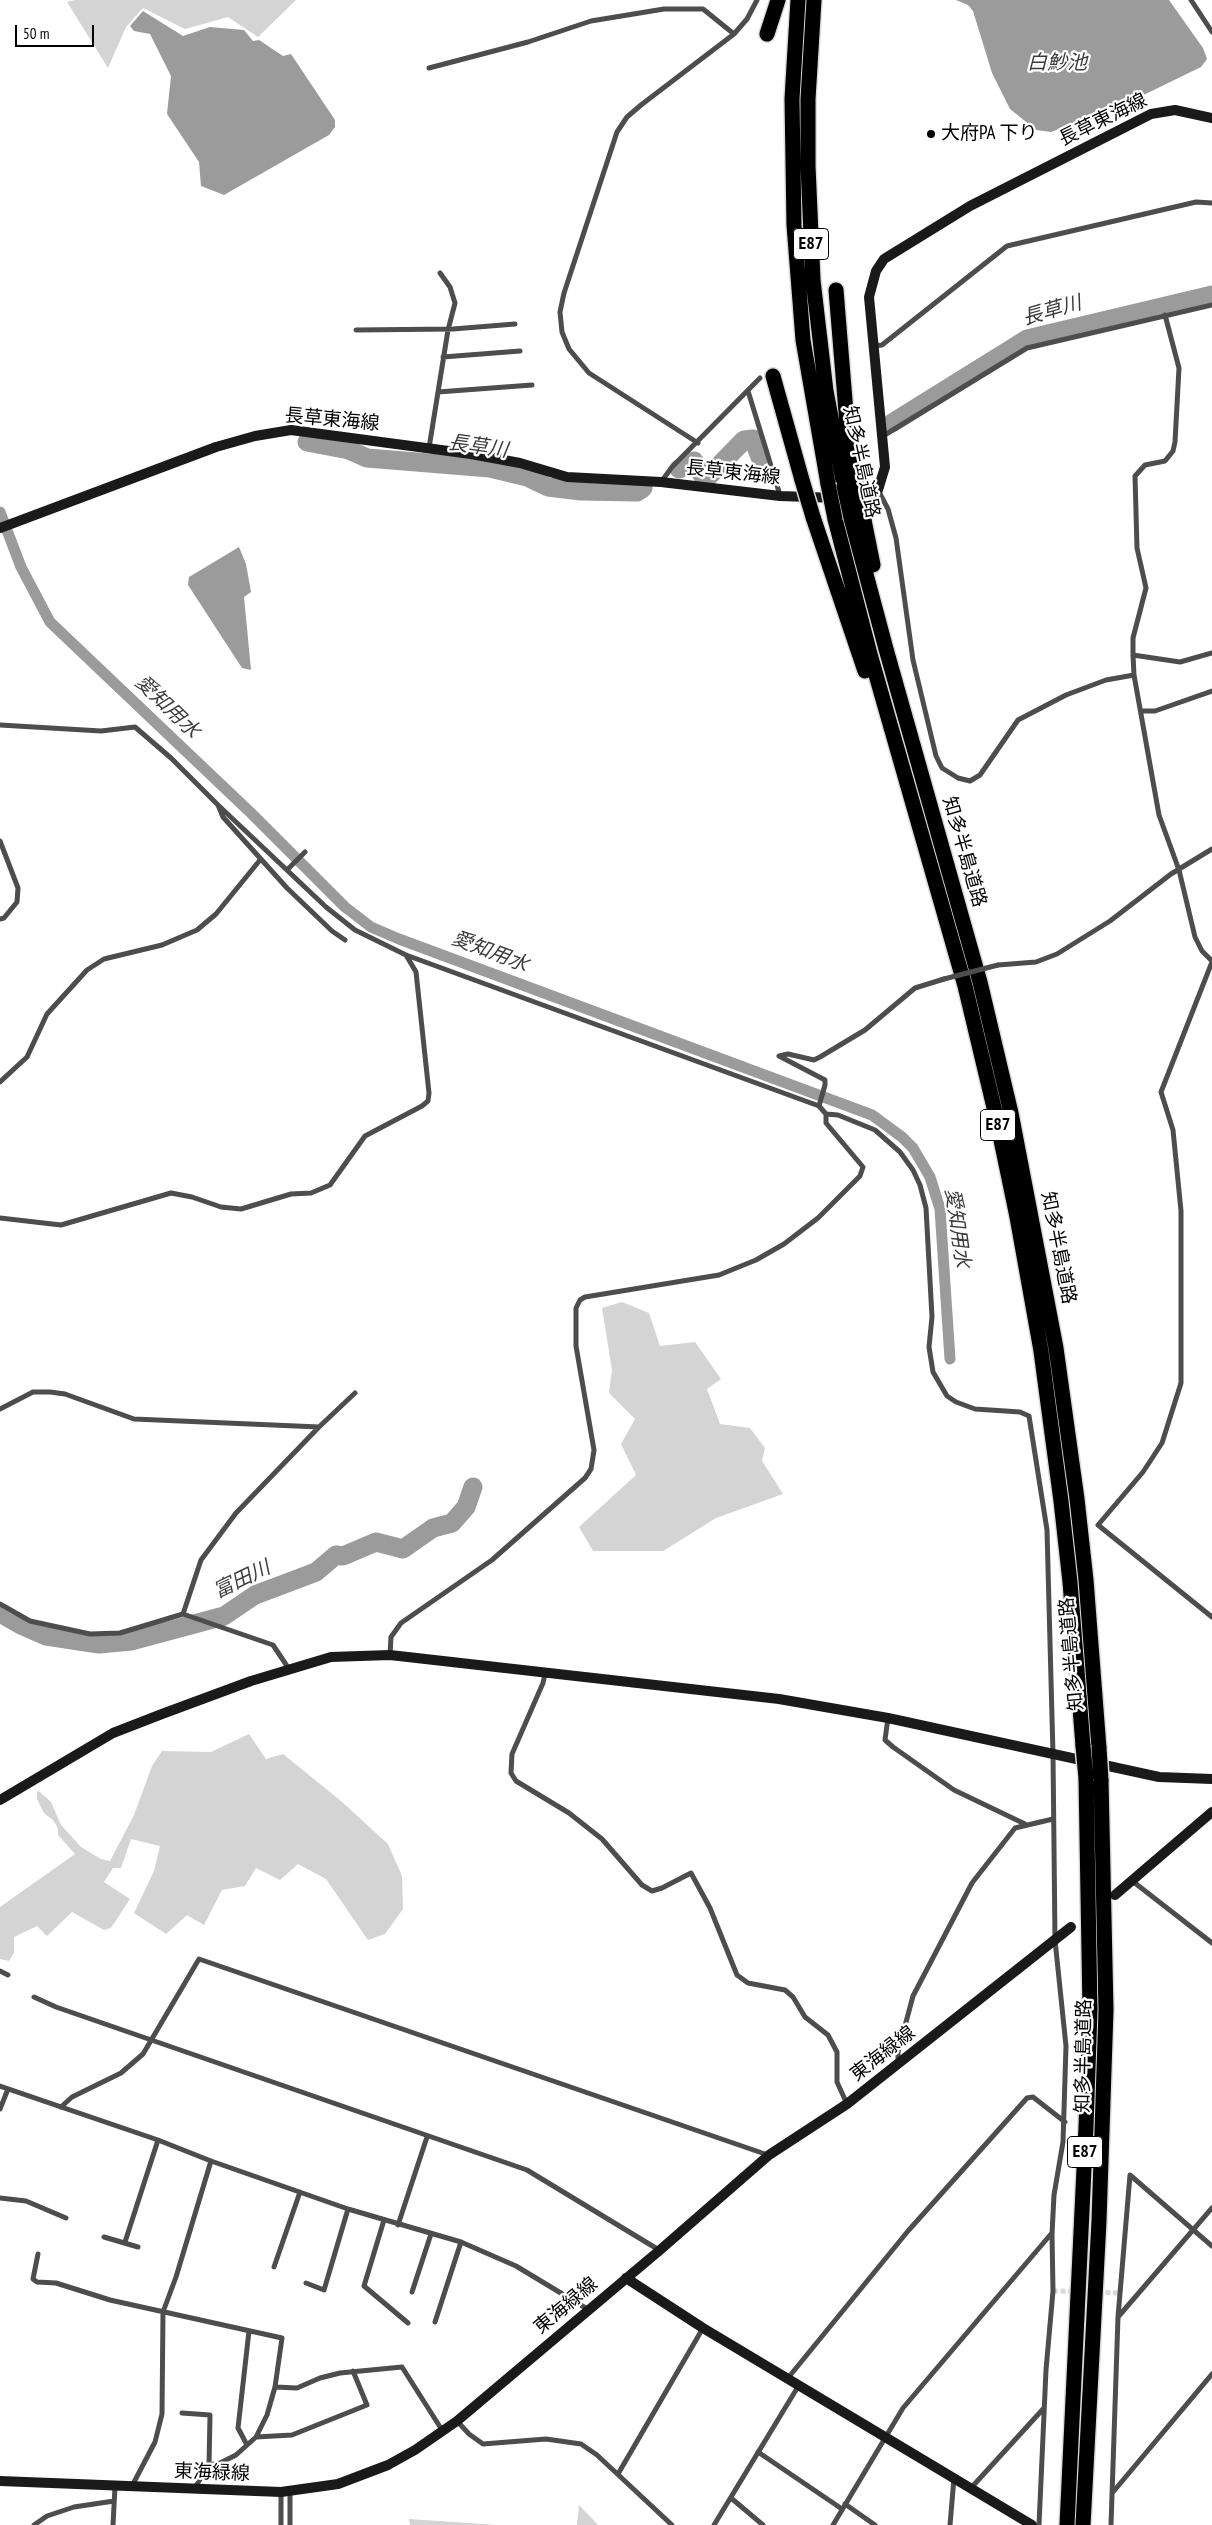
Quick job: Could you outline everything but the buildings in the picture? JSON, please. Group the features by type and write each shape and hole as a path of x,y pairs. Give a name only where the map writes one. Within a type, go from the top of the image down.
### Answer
{"highway":[{"path":"767,34 778,0"},
{"name":"知多半島道路","path":"798,0 792,99 794,226 803,340 828,484 895,738 967,995 996,1116 1017,1217 1041,1352 1062,1501 1083,1746 1093,1779 1106,2010 1099,2211 1083,2525"},
{"name":"知多半島道路","path":"814,0 808,147 813,280 825,382 904,716 980,982 1012,1113 1056,1348 1077,1499 1090,1618 1099,1748 1093,1779 1090,2010 1086,2127 1067,2525"},
{"path":"836,290 850,449 851,487"},
{"path":"766,377 874,695 895,738"}],"main road":[{"name":"長草東海線","path":"0,528 216,447 255,436 290,430 429,448 520,463 567,477 661,482 780,496 864,499 878,490 885,467 870,287 876,271 884,260 970,206 1151,114 1175,110 1212,118"},
{"path":"0,1800 113,1733 289,1669 331,1657 390,1655 779,1699 888,1718 1159,1777 1212,1779"},
{"path":"1115,1894 1212,1812"},
{"name":"東海緑線","path":"0,2482 286,2492 338,2484 370,2472 415,2450 456,2421 660,2250 769,2155 847,2104 1071,1927"},
{"path":"626,2278 703,2328 1032,2525"}],"street":[{"path":"698,443 589,373 569,349 562,332 560,312 564,293 617,132 627,117 640,104 734,34 747,19 757,0"},
{"path":"1191,0 1212,32"},
{"path":"429,68 528,42 591,21 664,9 703,9 734,34"},
{"path":"874,346 882,345 1007,246 1196,202 1212,203"},
{"path":"429,448 448,328 455,303 450,287 440,273"},
{"path":"882,436 1027,348 1212,305"},
{"path":"1164,315 1179,368 1175,442 1173,451 1165,461 1145,465 1136,476 1137,548 1146,588 1133,638 1134,675 1159,815 1179,870 1195,937 1202,951 1212,962 1161,1092 1173,1130 1181,1211 1181,1383 1162,1443 1143,1472 1098,1525 1212,1617"},
{"path":"356,330 515,324"},
{"path":"444,357 520,351"},
{"path":"661,482 672,466 698,443 748,391 766,377"},
{"path":"438,392 532,385"},
{"path":"748,391 780,496"},
{"path":"878,490 888,508 896,538 913,660 936,756 942,768 958,778 970,781 980,775 1018,720 1066,696 1106,680 1134,675"},
{"path":"1133,654 1180,662 1212,653"},
{"path":"1141,711 1155,711 1212,691"},
{"path":"0,725 101,731 135,727 171,758 287,870 355,930 406,955 819,1106 826,1114 826,1123 863,1167 860,1176 818,1218 784,1244 756,1260 719,1275 585,1297 580,1300 576,1308 576,1346 594,1450 591,1469 585,1478 492,1560 401,1623 391,1637 390,1655"},
{"path":"218,805 223,817 260,860 332,931 345,940"},
{"path":"0,841 18,888 17,902 4,918 0,919"},
{"path":"819,1106 825,1080 779,1056 788,1054 814,1060 820,1058 865,1030 915,988 998,964 1036,962 1057,954 1110,920 1154,886 1212,849"},
{"path":"287,870 305,852"},
{"path":"0,1082 27,1057 47,1014 87,970 104,958 162,945 197,930 216,914 260,860"},
{"path":"0,1218 61,1225 171,1193 192,1197 221,1207 240,1209 291,1194 311,1193 330,1185 365,1136 422,1106 428,1100 429,1093 416,972 406,955"},
{"path":"826,1114 838,1115 859,1122 883,1137 900,1152 920,1184 926,1208 927,1268 932,1317 929,1324 929,1354 933,1372 942,1388 952,1399 975,1409 1020,1412 1029,1416 1047,1530 1053,1754 1055,1940 1066,2046 1065,2122 1054,2195 1052,2234 1053,2291 1044,2408 1039,2525"},
{"path":"0,1409 33,1392 50,1392 65,1394 134,1419 319,1427"},
{"path":"183,1614 201,1560 236,1513 319,1427 355,1393"},
{"path":"0,1604 30,1621 90,1634 120,1632 183,1614 273,1645 289,1669"},
{"path":"545,1674 543,1683 512,1754 511,1773 516,1782 569,1812 602,1840 642,1885 652,1891 691,1873 710,1908 737,1975 748,1982 785,1990 793,1997 805,2017 828,2035 837,2052 837,2082 847,2104"},
{"path":"888,1718 886,1740 893,1747 954,1790 1025,1824"},
{"path":"898,2064 898,2052 913,1996 972,1883 978,1878 1015,1828 1025,1824 1053,1820"},
{"path":"1131,1880 1212,1943"},
{"path":"61,2107 72,2097 121,2073 143,2054 199,1959 769,2155"},
{"path":"0,1971 8,1975"},
{"path":"34,1997 56,2007 427,2137 527,2170 660,2250"},
{"path":"0,2086 158,2140 211,2161 348,2209 461,2242 516,2266 589,2310"},
{"path":"0,2109 8,2089"},
{"path":"788,2378 908,2231 1026,2098 1033,2097 1065,2122"},
{"path":"398,2224 427,2137"},
{"path":"125,2242 158,2140"},
{"path":"132,2487 155,2442 162,2414 163,2312 211,2161"},
{"path":"1110,2525 1113,2492 1118,2317 1130,2175 1212,2246"},
{"path":"274,2267 300,2192"},
{"path":"0,2198 26,2201 66,2218"},
{"path":"1118,2317 1212,2208"},
{"path":"306,2283 324,2290 348,2209"},
{"path":"384,2220 364,2286 408,2323"},
{"path":"412,2292 431,2234"},
{"path":"833,2525 903,2408 1052,2234"},
{"path":"104,2237 138,2246"},
{"path":"435,2322 461,2242"},
{"path":"38,2254 33,2279 37,2282 56,2283 110,2300 282,2338 275,2387 267,2415 256,2437 236,2455 220,2463 209,2464"},
{"path":"618,2474 703,2328"},
{"path":"247,2445 238,2428 249,2331"},
{"path":"275,2387 297,2388 320,2378 353,2372 402,2367 442,2430"},
{"path":"256,2437 292,2435 367,2405 353,2372"},
{"path":"1113,2492 1212,2374"},
{"path":"714,2525 799,2385"},
{"path":"971,2488 1044,2408"},
{"path":"182,2413 210,2415 209,2464 194,2490"},
{"path":"456,2421 469,2434 484,2444 546,2439 581,2444 618,2474 672,2525"},
{"path":"758,2452 875,2525"},
{"path":"950,2525 954,2478"},
{"path":"113,2525 115,2486"},
{"path":"281,2525 286,2492"},
{"path":"286,2492 290,2525"},
{"path":"731,2498 763,2525"},
{"path":"34,2525 47,2516 74,2507 114,2500"}],"shaded area":[{"path":"75,0 296,0 258,37 228,17 185,29 143,8 126,27 108,68 67,2"},
{"path":"622,1302 649,1313 660,1346 695,1342 721,1379 707,1389 720,1424 750,1428 765,1448 762,1461 783,1494 716,1518 663,1551 593,1551 579,1527 636,1475 621,1444 635,1419 609,1393 612,1370 602,1308"},
{"path":"249,1734 266,1759 283,1754 341,1801 388,1844 402,1876 403,1909 385,1934 368,1940 326,1879 298,1864 280,1880 256,1868 245,1886 222,1890 204,1925 187,1915 166,1934 134,1913 154,1871 160,1846 131,1839 121,1868 113,1868 104,1882 130,1899 111,1928 104,1930 72,1912 47,1936 37,1926 14,1937 14,1953 9,1961 0,1959 0,1907 75,1854 58,1835 58,1828 53,1820 44,1813 37,1799 37,1791 51,1802 61,1825 81,1847 101,1859 110,1861 134,1815 152,1766 162,1751 211,1752"},
{"path":"579,2505 598,2525 577,2525"},
{"path":"409,2519 497,2525 410,2525"}],"water":[{"name":"白魦池","path":"956,0 1169,0 1203,48 1207,59 1201,67 1125,104 1051,132 1036,130 1010,109 992,73 973,11 968,5"},
{"path":"143,11 183,36 210,27 244,30 253,41 259,40 283,56 291,54 335,120 335,127 329,135 224,195 201,186 199,162 167,114 171,76 150,34 134,31 130,26"},
{"path":"239,547 246,564 251,592 244,597 251,670 242,668 188,585 189,577"}],"waterway":[{"name":"長草川","path":"892,423 1027,339 1212,295"},
{"name":"長草川","path":"679,469 694,461 705,480 744,440 753,439 760,457"},
{"name":"長草川","path":"307,442 349,450 367,458 490,468 527,477 548,487 581,491 637,492 643,488"},
{"name":"愛知用水","path":"0,512 21,567 50,622 252,814 345,907 371,927 872,1115 902,1137 913,1148 930,1177 940,1209 950,1359"},
{"name":"富田川","path":"0,1613 46,1636 99,1644 131,1641 224,1616 255,1595 316,1572 336,1555 343,1556 376,1542 403,1549 433,1528 452,1523 466,1507 473,1487"}],"tunnel":[{"path":"1053,2291 1120,2293"}],"place":[{"name":"大府PA 下り","path":"931,134"}]}
